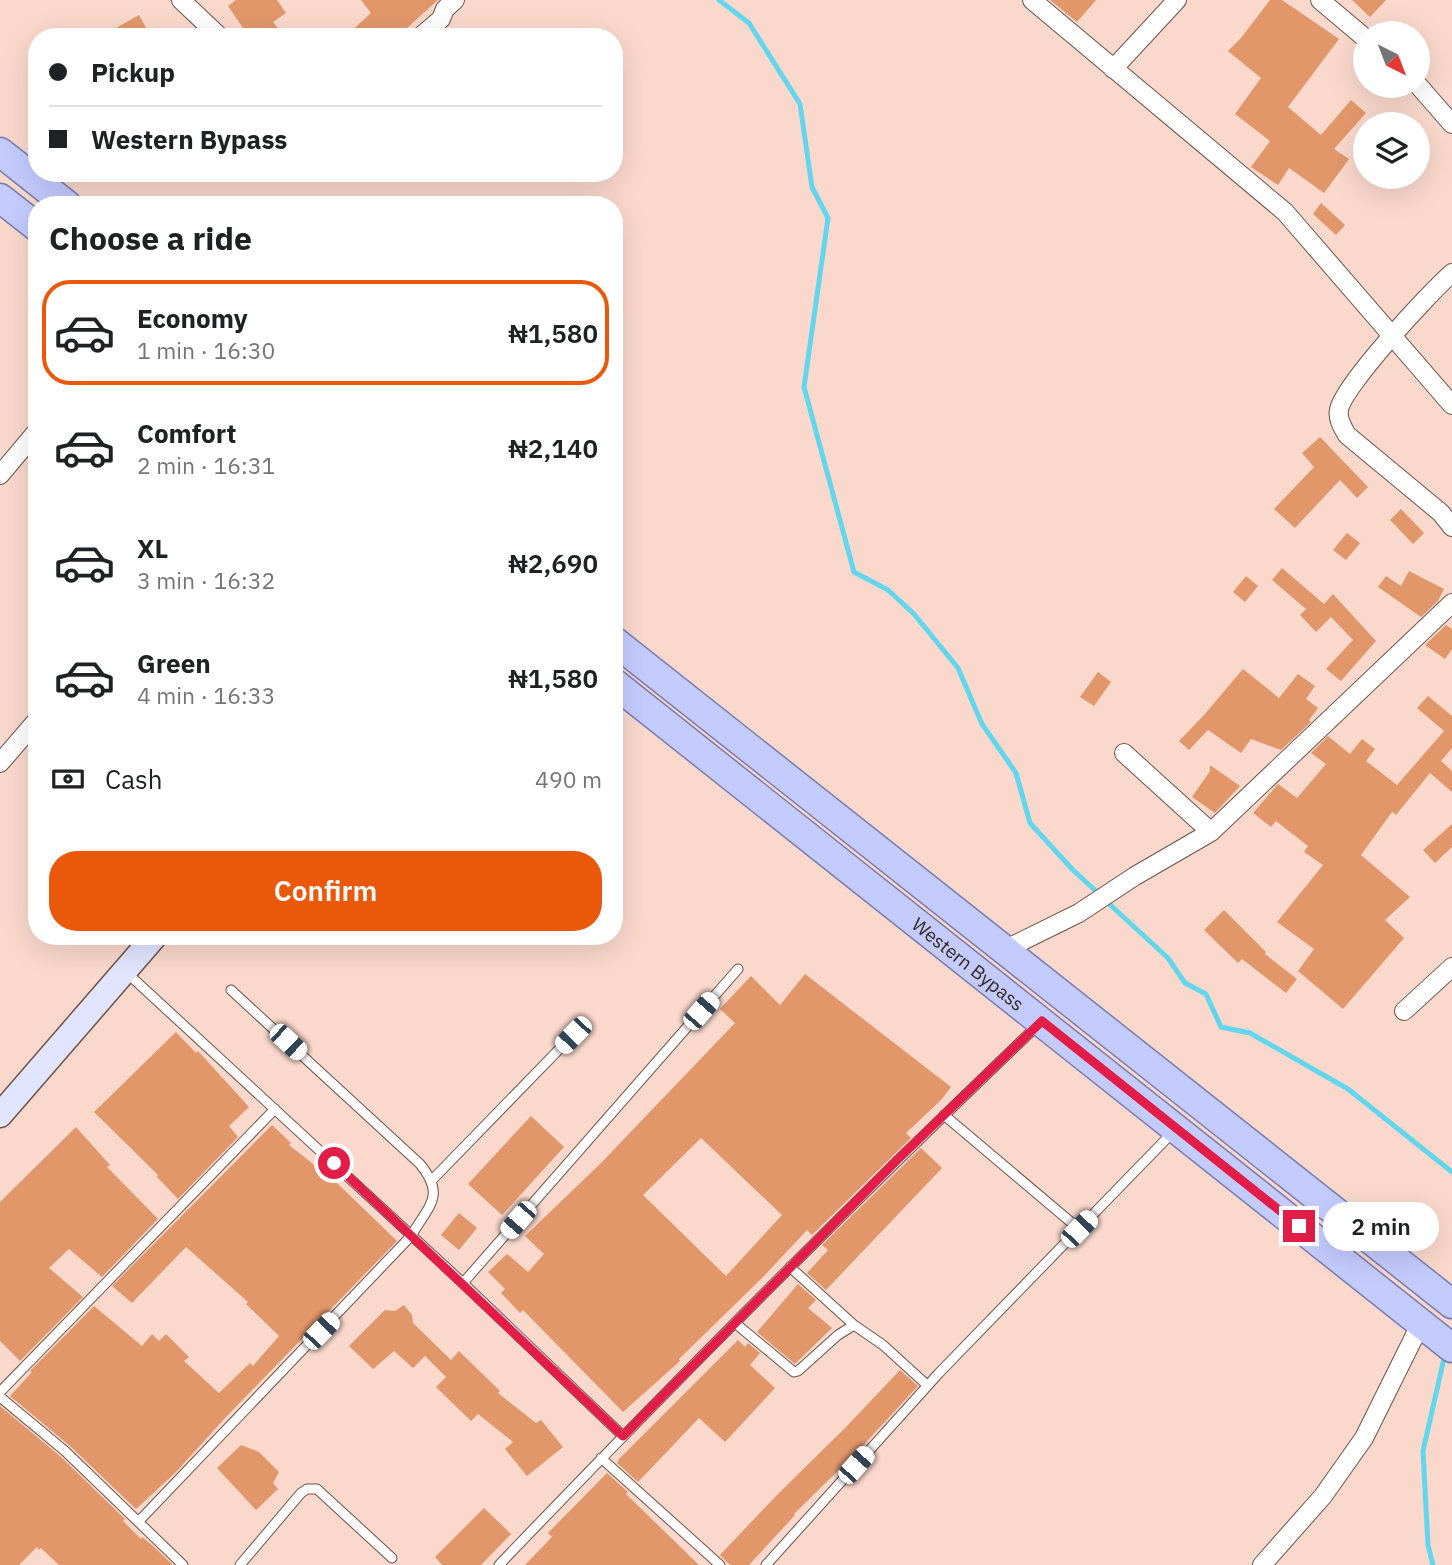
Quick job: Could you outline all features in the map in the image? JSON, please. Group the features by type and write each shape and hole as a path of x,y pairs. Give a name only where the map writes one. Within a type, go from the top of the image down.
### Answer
{"main road":[{"path":"0,152 28,174"},
{"path":"38,182 56,196"},
{"path":"0,198 28,221"},
{"name":"Western Bypass","path":"623,647 1447,1300"},
{"name":"Western Bypass","path":"623,690 1436,1335"}],"street":[{"path":"181,0 210,28"},
{"path":"1032,0 1285,212 1452,405"},
{"path":"1113,69 1177,0"},
{"path":"1320,0 1353,28"},
{"path":"430,28 441,19 446,3"},
{"path":"1429,98 1452,124"},
{"path":"1448,514 1347,435 1340,421 1339,409 1347,394 1392,337 1433,290 1452,274"},
{"path":"0,475 28,442"},
{"path":"1006,949 1079,913 1210,832 1452,603"},
{"path":"0,763 28,730"},
{"path":"1124,754 1210,832"},
{"path":"0,1115 147,945"},
{"path":"1404,1011 1452,967"},
{"path":"1262,1565 1323,1496 1436,1335"}],"lane":[{"path":"463,1283 738,969"},
{"path":"125,971 463,1283 623,1436"},
{"path":"139,1521 411,1236 434,1196 432,1180 420,1164 231,990"},
{"path":"499,1565 734,1323 1042,1021"},
{"path":"432,1180 573,1035"},
{"path":"183,1565 65,1451 0,1394 275,1109"},
{"path":"944,1115 1079,1229"},
{"path":"766,1565 927,1385 1177,1128"},
{"path":"790,1267 854,1325 883,1345 927,1385"},
{"path":"734,1323 794,1372 854,1325"},
{"path":"601,1458 720,1565"},
{"path":"240,1565 307,1489 317,1489 392,1558"}],"building":[{"path":"236,0 277,0 286,13 273,22 278,28 243,28 228,6"},
{"path":"361,0 438,0 407,28 355,28 371,13"},
{"path":"1050,0 1096,0 1077,22"},
{"path":"1270,0 1282,0 1339,39 1288,107 1321,135 1351,100 1365,112 1353,112 1353,128 1334,149 1349,159 1324,193 1289,168 1278,185 1251,167 1270,141 1235,114 1261,78 1228,51"},
{"path":"1352,0 1386,0 1370,17"},
{"path":"139,15 146,28 116,28"},
{"path":"1321,203 1345,225 1336,235 1313,214"},
{"path":"1320,437 1368,487 1357,498 1340,480 1295,528 1274,509 1314,467 1302,453"},
{"path":"1401,509 1424,533 1413,544 1390,520"},
{"path":"1347,533 1360,543 1346,560 1333,550"},
{"path":"1282,568 1324,604 1333,594 1376,641 1341,681 1326,669 1353,640 1331,617 1316,632 1300,615 1306,609 1272,580"},
{"path":"1409,571 1444,589 1438,601 1421,617 1378,587 1386,576 1401,586"},
{"path":"1246,576 1258,586 1245,602 1233,592"},
{"path":"1446,625 1452,629 1452,649 1445,659 1425,645"},
{"path":"1243,669 1279,698 1298,674 1315,686 1306,699 1318,708 1309,720 1311,722 1281,750 1251,739 1241,753 1208,730 1189,750 1179,741"},
{"path":"1098,672 1111,682 1094,706 1080,697"},
{"path":"1428,696 1452,716 1452,748 1441,761 1452,771 1452,792 1430,773 1396,815 1392,812 1361,855 1410,897 1385,920 1404,938 1343,1009 1298,971 1314,949 1277,922 1323,865 1304,852 1308,846 1276,821 1271,827 1253,813 1278,784 1297,798 1326,764 1311,753 1328,736 1350,754 1362,739 1375,749 1366,761 1397,785 1444,731 1417,708"},
{"path":"1210,765 1240,786 1215,813 1192,797 1210,771"},
{"path":"1452,824 1452,847 1435,863 1423,850"},
{"path":"1224,910 1265,954 1297,979 1286,993 1242,959 1238,963 1204,930"},
{"path":"805,974 951,1087 906,1133 911,1138 812,1235 807,1230 679,1359 680,1361 623,1412 523,1310 520,1313 501,1293 505,1289 488,1272 507,1254 528,1272 544,1254 525,1236 600,1164 735,1023 720,1009 751,976 780,1005","holes":["701,1138 782,1215 726,1276 643,1195"]},
{"path":"176,1032 196,1053 198,1051 249,1107 229,1126 238,1137 178,1199 158,1175 94,1112"},
{"path":"531,1116 564,1147 502,1215 468,1184"},
{"path":"272,1125 291,1143 289,1145 336,1182 397,1241 176,1472 136,1509 70,1446 10,1396 32,1372 30,1371 94,1306 142,1346 152,1334 159,1341 166,1334 189,1357 184,1361 219,1393 250,1363 253,1366 279,1336 246,1304 248,1302 186,1247 132,1303 112,1286"},
{"path":"76,1127 110,1165 107,1167 158,1219 102,1277 69,1249 49,1268 83,1297 20,1361 0,1341 0,1202"},
{"path":"921,1148 942,1168 826,1290 807,1273 828,1250 822,1245"},
{"path":"459,1213 477,1228 459,1250 441,1235"},
{"path":"798,1284 816,1300 808,1308 832,1328 795,1364 757,1332"},
{"path":"404,1305 412,1315 413,1323 451,1360 459,1351 500,1391 498,1393 536,1423 541,1420 563,1447 527,1476 505,1449 513,1442 478,1414 471,1421 436,1387 446,1377 425,1356 413,1368 394,1351 373,1369 349,1346 385,1310 395,1311"},
{"path":"738,1340 745,1347 748,1343 760,1353 750,1365 775,1388 725,1442 699,1418 638,1482 617,1463 619,1459"},
{"path":"900,1370 918,1386 858,1451 794,1514 749,1565 730,1565 720,1555"},
{"path":"0,1406 60,1456 125,1519 123,1521 141,1539 142,1537 173,1565 59,1565 37,1547 19,1565 0,1565"},
{"path":"241,1445 259,1452 279,1472 273,1483 278,1489 256,1510 217,1468"},
{"path":"607,1473 699,1565 525,1565 552,1537 548,1533"},
{"path":"484,1508 511,1534 481,1565 442,1565 435,1557"}],"waterway":[{"path":"719,0 749,23 800,104 812,187 828,218 804,387 854,572 888,590 914,614 958,668 982,724 1016,773 1030,823 1099,894"},
{"path":"1106,901 1168,958 1185,983 1206,994 1221,1027 1250,1033 1348,1089 1452,1172"},
{"path":"1433,1565 1428,1545 1423,1451 1445,1354"}],"route":[{"path":"334,1163 623,1436 897,1160 1042,1021 1299,1226"}]}
